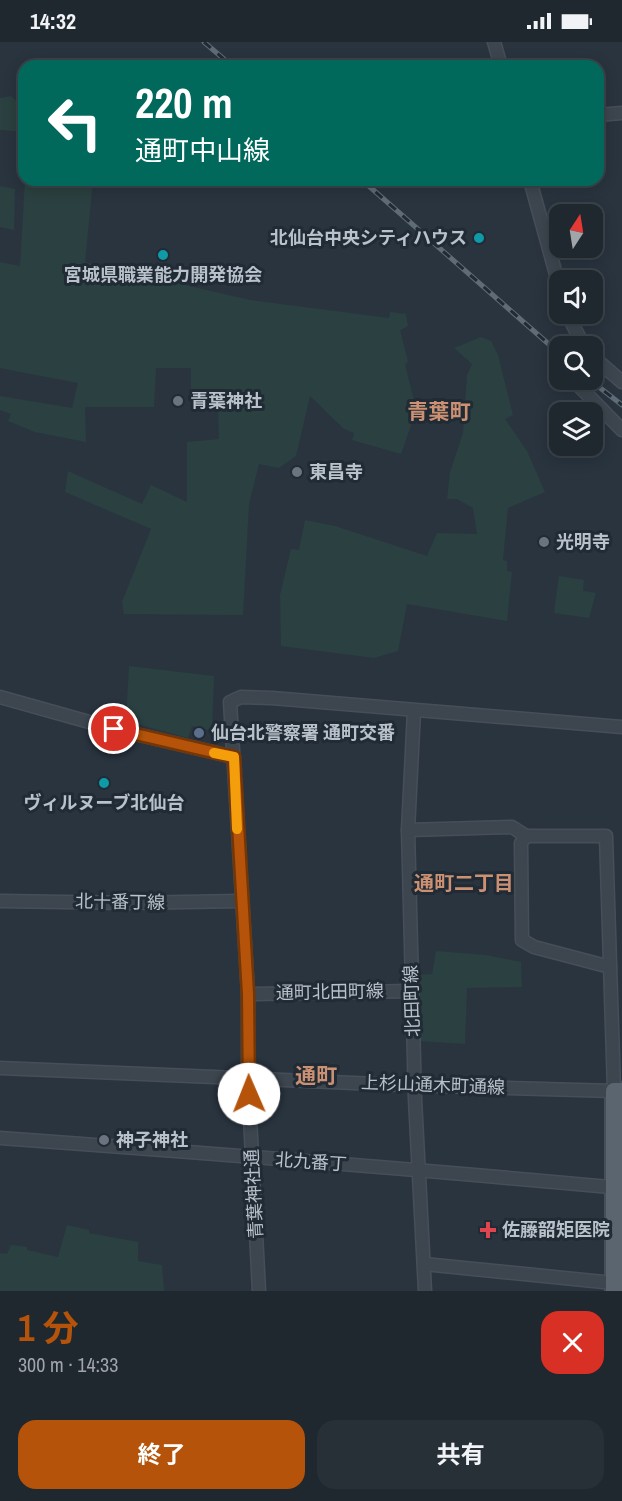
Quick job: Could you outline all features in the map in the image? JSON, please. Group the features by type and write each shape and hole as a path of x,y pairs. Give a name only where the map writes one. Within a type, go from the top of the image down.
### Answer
{"main road":[{"path":"614,1287 619,1188 618,1091"}],"street":[{"path":"494,42 499,60"},
{"path":"604,114 622,113"},
{"path":"532,186 555,270"},
{"path":"603,366 622,382"},
{"path":"582,390 585,396 622,430"},
{"path":"0,697 114,729 234,757"},
{"name":"青葉神社通","path":"259,1291 248,1079 248,994 234,757 230,732 230,702 234,698 262,698 414,711"},
{"path":"414,711 622,727"},
{"name":"北田町線","path":"414,711 408,830 415,1085 425,1291"},
{"path":"408,830 512,827 526,836 606,836 610,967 618,1091"},
{"path":"526,836 521,843 522,940 534,947 610,967"},
{"name":"北十番丁線","path":"0,901 154,903 241,901"},
{"name":"通町北田町線","path":"248,994 412,991"},
{"name":"上杉山通木町通線","path":"0,1068 618,1091"},
{"name":"北九番丁","path":"0,1138 419,1169 619,1188"},
{"path":"424,1264 614,1287"}],"green space":[{"path":"11,96 18,102 18,132 0,130 0,98"},
{"path":"0,186 15,189 14,230 0,227"},
{"path":"25,186 92,186 85,262 250,300 389,318 390,312 406,314 408,326 400,330 408,362 405,364 414,401 414,417 401,454 352,440 354,433 344,429 310,396 296,456 279,468 259,464 249,504 243,615 124,614 122,602 151,529 65,492 68,471 142,504 151,485 187,502 187,442 219,439 218,409 191,407 191,368 156,368 154,407 85,407 86,442 35,432 8,421 11,414 0,410 0,396 72,408 78,383 0,368 0,262 20,266"},
{"path":"481,337 491,341 498,355 513,415 505,419 527,451 545,492 508,508 503,560 507,561 507,571 512,572 507,621 407,604 398,651 374,658 281,646 280,595 291,549 299,550 305,520 335,526 427,556 437,533 477,534 473,508 457,499 447,499 450,472 463,433 467,375 472,364 454,348"},
{"path":"559,576 584,580 583,591 596,593 589,618 554,613"},
{"path":"129,666 214,676 212,731 192,726 188,738 126,721"},
{"path":"436,951 486,955 521,962 522,987 467,988 465,1044 419,1041 413,975 432,974"},
{"path":"67,1225 89,1230 89,1233 138,1242 138,1261 162,1265 164,1291 0,1291 0,1253 7,1254 11,1245 27,1247 27,1250 58,1257"}],"railway":[{"path":"204,42 225,60"},
{"path":"369,186 549,344"},
{"path":"603,390 622,405"}],"slow traffic":[{"path":"214,753 234,757 237,829"}],"place":[{"name":"北仙台中央シティハウス","path":"479,238"},
{"name":"宮城県職業能力開発協会","path":"163,255"},
{"name":"青葉神社","path":"178,401"},
{"name":"東昌寺","path":"297,472"},
{"name":"光明寺","path":"544,542"},
{"name":"仙台北警察署 通町交番","path":"199,733"},
{"name":"ヴィルヌーブ北仙台","path":"104,783"},
{"name":"神子神社","path":"104,1140"},
{"name":"佐藤韶矩医院","path":"488,1230"}],"district":[{"name":"青葉町","path":"439,412"},
{"name":"通町二丁目","path":"464,883"},
{"name":"通町","path":"316,1076"}],"route":[{"path":"114,729 234,757 248,994 249,1094"}]}
